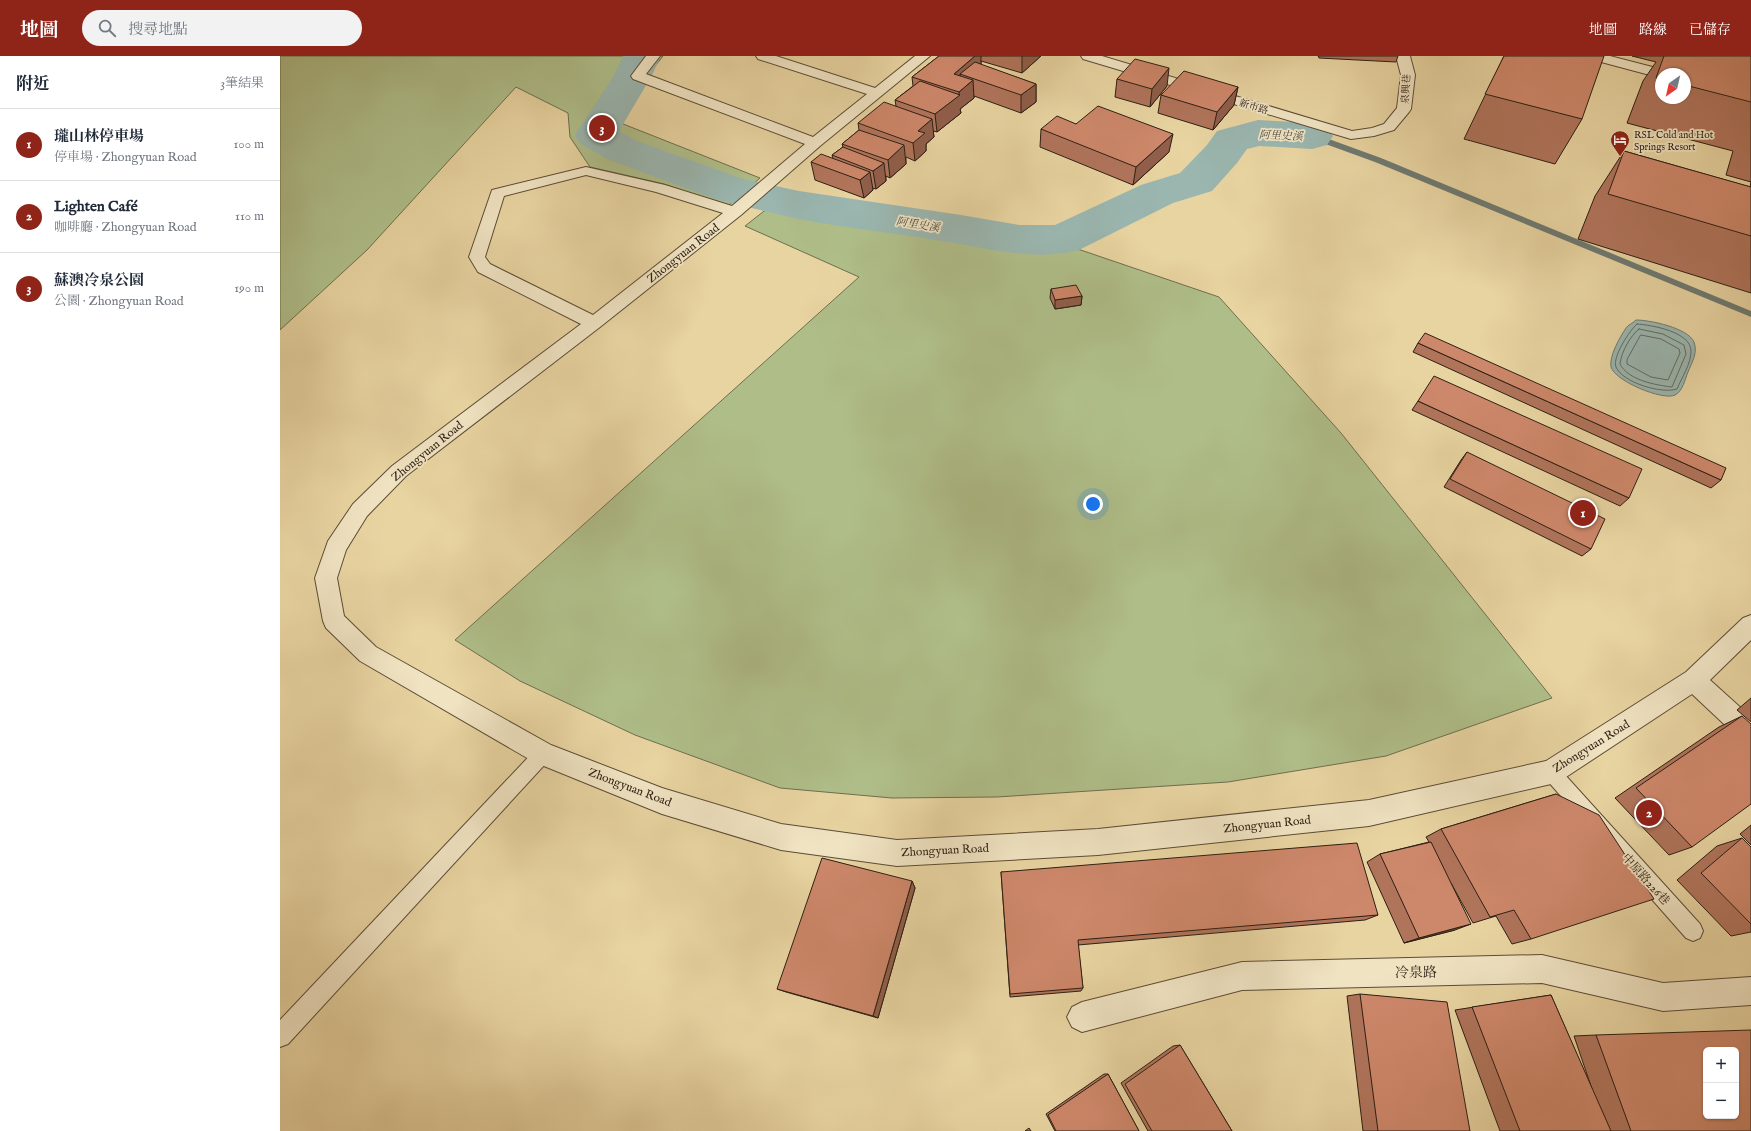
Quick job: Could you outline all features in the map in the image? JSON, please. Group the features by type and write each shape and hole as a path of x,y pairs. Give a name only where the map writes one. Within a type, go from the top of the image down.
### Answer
{"street":[{"path":"653,56 638,76 815,143"},
{"path":"763,56 878,93"},
{"name":"Zhongyuan Road","path":"924,56 815,143 743,205 594,323 399,471 360,510 336,546 326,578 334,621 368,654 543,754 662,801 781,837 897,853 1098,842 1369,813 1552,772 1694,680 1751,625"},
{"name":"泉興巷","path":"1351,135 1374,132 1389,126 1404,109 1408,75 1403,56"},
{"path":"1595,56 1655,72"},
{"name":"新市路","path":"1092,57 1351,135"},
{"path":"594,323 484,268 477,257 497,193 586,171 743,205"},
{"path":"1694,680 1751,733"},
{"name":"冷泉路","path":"1082,1017 1242,976 1542,969 1663,997 1751,991"}],"lane":[{"path":"280,1036 543,754"},
{"name":"中原路226巷","path":"1552,772 1693,931"}],"green space":[{"path":"280,56 663,56 613,120 760,178 727,207 664,184 590,167 570,137 568,113 516,87 367,250 280,330"},
{"path":"768,208 1012,247 1066,245 1219,297 1341,433 1552,698 1386,756 1228,782 997,797 892,798 780,788 635,735 520,681 455,640 859,277 745,226"}],"water":[{"path":"1636,320 1650,321 1677,329 1690,337 1694,342 1695,354 1693,361 1682,388 1675,395 1660,395 1630,384 1614,372 1611,367 1613,352 1618,341 1627,327"}],"building":[{"path":"939,56 975,56 954,74 973,80 959,92 912,77"},
{"path":"1504,56 1604,56 1582,119 1485,94"},
{"path":"1664,56 1751,56 1751,102 1691,87 1691,68 1660,68"},
{"path":"1135,59 1169,68 1152,89 1117,79"},
{"path":"975,62 1036,84 1021,95 960,74"},
{"path":"1184,71 1238,87 1217,112 1161,95"},
{"path":"920,81 960,95 935,114 895,100"},
{"path":"884,102 932,119 918,131 925,133 913,143 858,123"},
{"path":"1098,106 1173,134 1136,167 1041,129 1057,116 1076,124"},
{"path":"859,130 904,145 888,160 842,144"},
{"path":"843,147 884,163 873,171 832,155"},
{"path":"1624,151 1751,187 1751,236 1608,194"},
{"path":"821,154 870,172 860,180 811,162"},
{"path":"1076,285 1082,296 1055,300 1051,289"},
{"path":"1425,333 1726,468 1721,480 1418,343"},
{"path":"1434,376 1642,469 1629,498 1418,401"},
{"path":"1467,452 1605,519 1591,549 1450,479"},
{"path":"1742,716 1751,724 1751,804 1692,847 1636,788"},
{"path":"1556,794 1599,815 1654,899 1531,939 1514,910 1490,917 1441,829"},
{"path":"1742,838 1751,847 1751,924 1701,873"},
{"path":"1431,842 1471,924 1419,938 1380,854"},
{"path":"1357,843 1378,915 1078,940 1083,988 1010,994 1001,872"},
{"path":"822,858 912,881 873,1016 777,989"},
{"path":"1360,994 1447,1002 1470,1131 1378,1131"},
{"path":"1551,995 1611,1131 1520,1131 1472,1007"},
{"path":"1751,1030 1751,1131 1631,1131 1596,1035"},
{"path":"1180,1045 1232,1131 1152,1131 1125,1084"},
{"path":"1108,1074 1139,1131 1056,1131 1048,1115"}],"waterway":[{"name":"阿里史溪","path":"642,56 632,77 596,135 622,150 731,190 799,205 961,229 1019,240 1062,240 1157,194 1196,182 1222,154 1232,140 1258,133 1312,136"},
{"path":"1312,136 1378,160 1751,314"}],"place":[{"name":"蘇澳冷泉公園","path":"602,128"},
{"name":"RSL Cold and Hot Springs Resort","path":"1620,157"},
{"name":"瓏山林停車場","path":"1583,513"},
{"name":"Lighten Café","path":"1649,813"}]}
